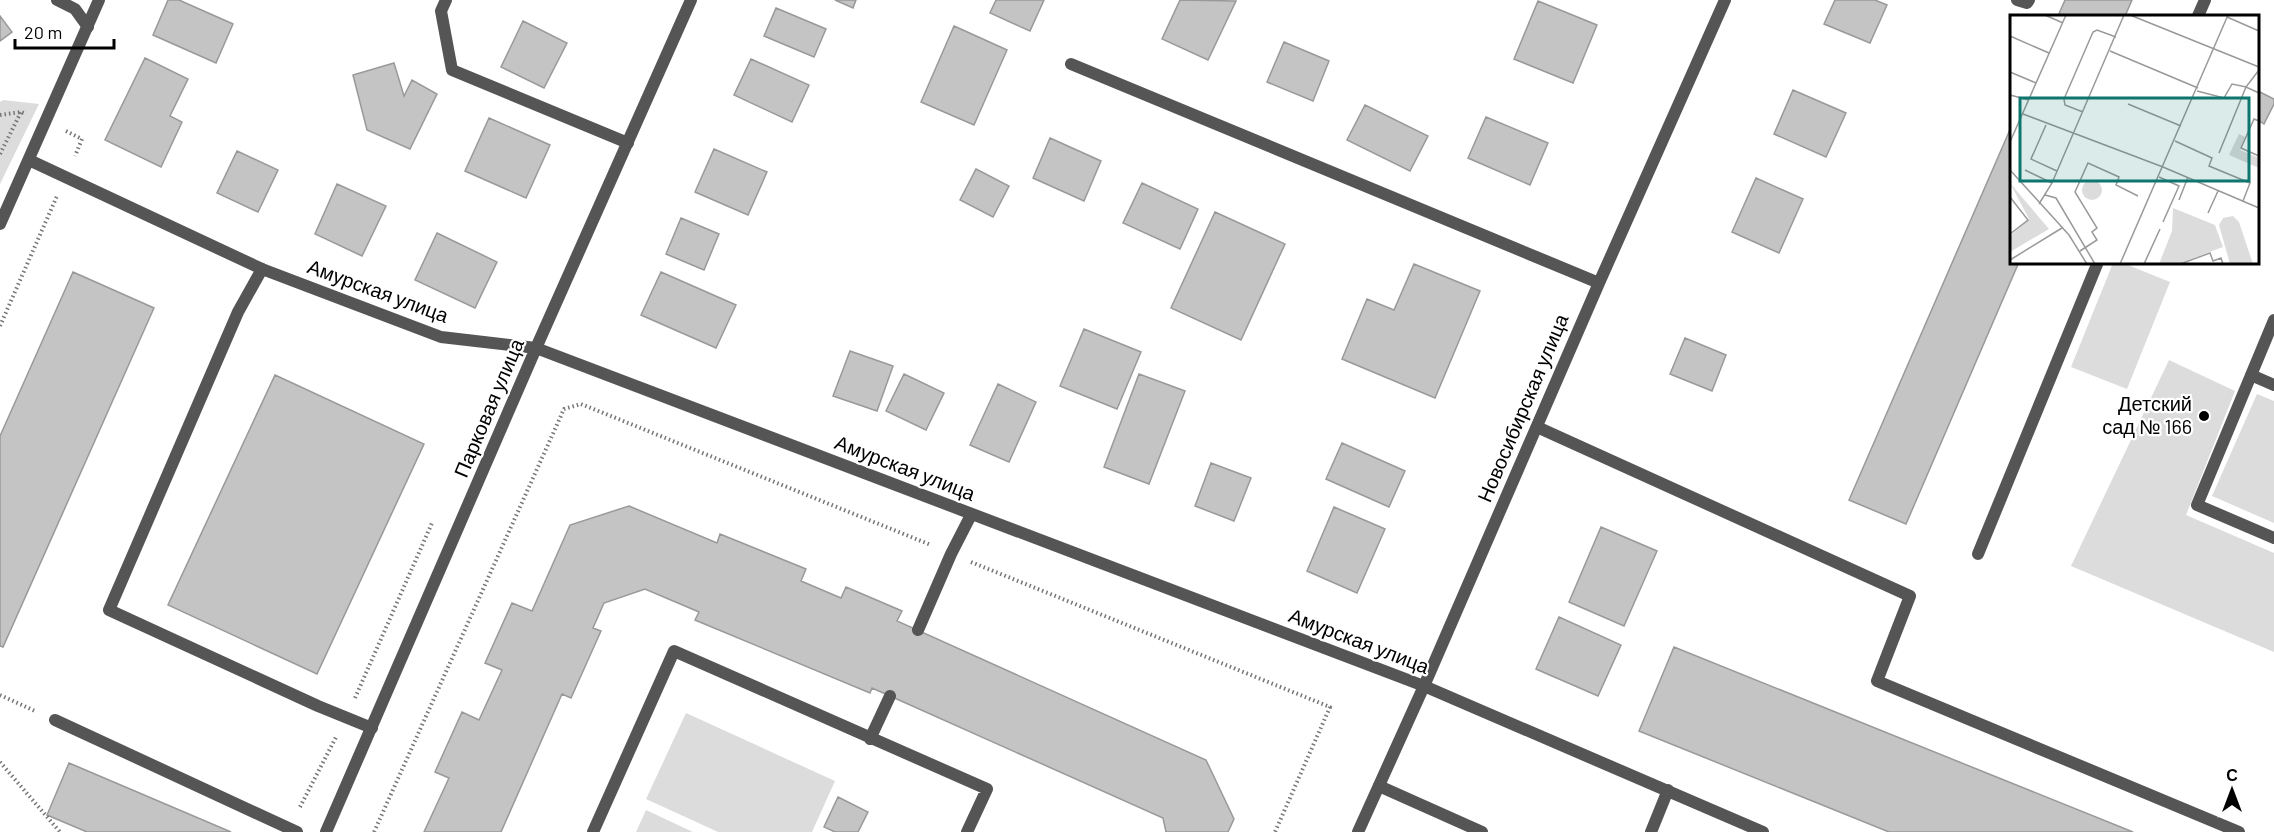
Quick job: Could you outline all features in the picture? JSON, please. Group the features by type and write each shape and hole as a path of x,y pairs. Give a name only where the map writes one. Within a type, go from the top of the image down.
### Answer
{"street":[{"path":"57,0 75,9 87,27"},
{"path":"0,224 99,0"},
{"path":"446,0 441,11 452,70 628,143"},
{"name":"Парковая улица","path":"326,832 536,348 691,0"},
{"name":"Новосибирская улица","path":"1358,832 1725,0"},
{"path":"2017,0 2028,3 2029,0"},
{"path":"2198,15 2205,0"},
{"path":"1071,64 1599,283"},
{"name":"Амурская улица","path":"29,160 262,268 441,337 536,348 1424,686 1763,832"},
{"path":"1978,554 2096,264"},
{"path":"262,268 238,312 109,610 372,728"},
{"path":"2274,320 2196,505 2274,537"},
{"path":"2251,375 2274,385"},
{"path":"1536,427 1911,596 1877,681 2239,832"},
{"path":"918,630 971,514"},
{"path":"593,832 674,651 987,789 967,832"},
{"path":"870,739 890,696"},
{"path":"55,720 297,832"},
{"path":"1379,786 1482,832"},
{"path":"1651,832 1668,790"}],"path":[{"path":"0,154 21,112"},
{"path":"0,115 21,112 82,139 0,326"},
{"path":"374,832 564,410 581,404 1330,707 1275,832"},
{"path":"0,695 55,720"},
{"path":"0,762 60,832"}],"shaded area":[{"path":"3,100 39,104 0,184 0,102"},
{"path":"2113,264 2125,264 2170,282 2127,389 2071,367"},
{"path":"2169,360 2235,391 2186,515 2274,553 2274,652 2071,566"},
{"path":"2257,394 2274,401 2274,523 2212,496"},
{"path":"686,713 835,781 812,832 718,832 646,799"},
{"path":"646,810 693,832 636,832"}],"building":[{"path":"168,0 179,0 233,24 216,63 153,35"},
{"path":"835,0 856,0 853,8"},
{"path":"996,0 1044,0 1030,31 990,13"},
{"path":"1180,0 1236,1 1208,60 1162,39"},
{"path":"1835,0 1875,0 1887,5 1870,43 1824,24"},
{"path":"2065,0 2132,0 2125,15 2058,15"},
{"path":"1538,1 1597,25 1573,83 1514,59"},
{"path":"776,8 826,29 814,57 764,36"},
{"path":"0,16 12,32 0,41"},
{"path":"523,21 567,43 544,88 501,67"},
{"path":"954,26 1007,50 974,125 921,102"},
{"path":"1284,42 1329,61 1313,101 1267,82"},
{"path":"145,58 188,79 170,116 182,122 161,167 105,140"},
{"path":"751,59 809,85 792,122 734,95"},
{"path":"394,63 404,96 412,80 437,94 410,149 367,130 353,75"},
{"path":"1793,90 1846,113 1826,157 1774,134"},
{"path":"2259,92 2274,99 2274,104 2264,124 2259,121"},
{"path":"1365,105 1428,136 1410,171 1347,140"},
{"path":"1486,117 1548,143 1530,185 1468,158"},
{"path":"489,118 550,145 526,198 465,171"},
{"path":"2010,130 2010,264 2018,264 1906,524 1849,500"},
{"path":"1050,138 1101,161 1084,201 1033,178"},
{"path":"714,149 767,172 748,215 695,192"},
{"path":"237,151 278,170 258,212 217,193"},
{"path":"976,169 1009,186 993,217 960,200"},
{"path":"1756,178 1803,199 1779,253 1732,232"},
{"path":"1142,183 1198,209 1180,249 1123,223"},
{"path":"337,184 386,206 362,256 315,234"},
{"path":"1215,212 1285,244 1241,340 1171,308"},
{"path":"681,218 719,234 704,270 666,254"},
{"path":"437,233 497,262 475,308 415,280"},
{"path":"1414,264 1480,291 1435,398 1342,359 1367,299 1394,310"},
{"path":"73,272 154,308 3,647 0,646 0,436"},
{"path":"661,272 736,305 716,348 641,315"},
{"path":"1084,329 1141,352 1117,409 1060,386"},
{"path":"1685,338 1726,355 1712,391 1670,374"},
{"path":"850,351 893,366 877,411 833,396"},
{"path":"904,374 944,393 926,430 886,411"},
{"path":"1139,374 1185,391 1149,484 1104,467"},
{"path":"275,375 424,444 317,674 168,605"},
{"path":"998,384 1036,402 1009,462 970,445"},
{"path":"1342,443 1405,471 1389,507 1326,479"},
{"path":"1211,463 1251,478 1234,521 1195,506"},
{"path":"629,506 717,543 720,534 806,569 801,581 841,598 846,587 902,611 897,621 1206,760 1234,819 1228,832 1166,832 1163,818 872,688 870,693 695,620 699,612 645,589 604,603 593,628 601,631 571,698 562,694 501,832 424,832 449,778 435,772 462,712 479,720 502,670 485,663 512,603 532,611 570,525"},
{"path":"1334,507 1385,529 1357,593 1307,571"},
{"path":"1601,527 1657,551 1624,626 1569,602"},
{"path":"1559,617 1621,645 1598,696 1536,669"},
{"path":"1674,647 2133,832 1889,832 1639,731"},
{"path":"69,763 231,832 87,832 47,815"},
{"path":"838,797 868,812 858,832 835,832 824,827"}],"place":[{"name":"Детский сад № 166","path":"2204,416"}]}
